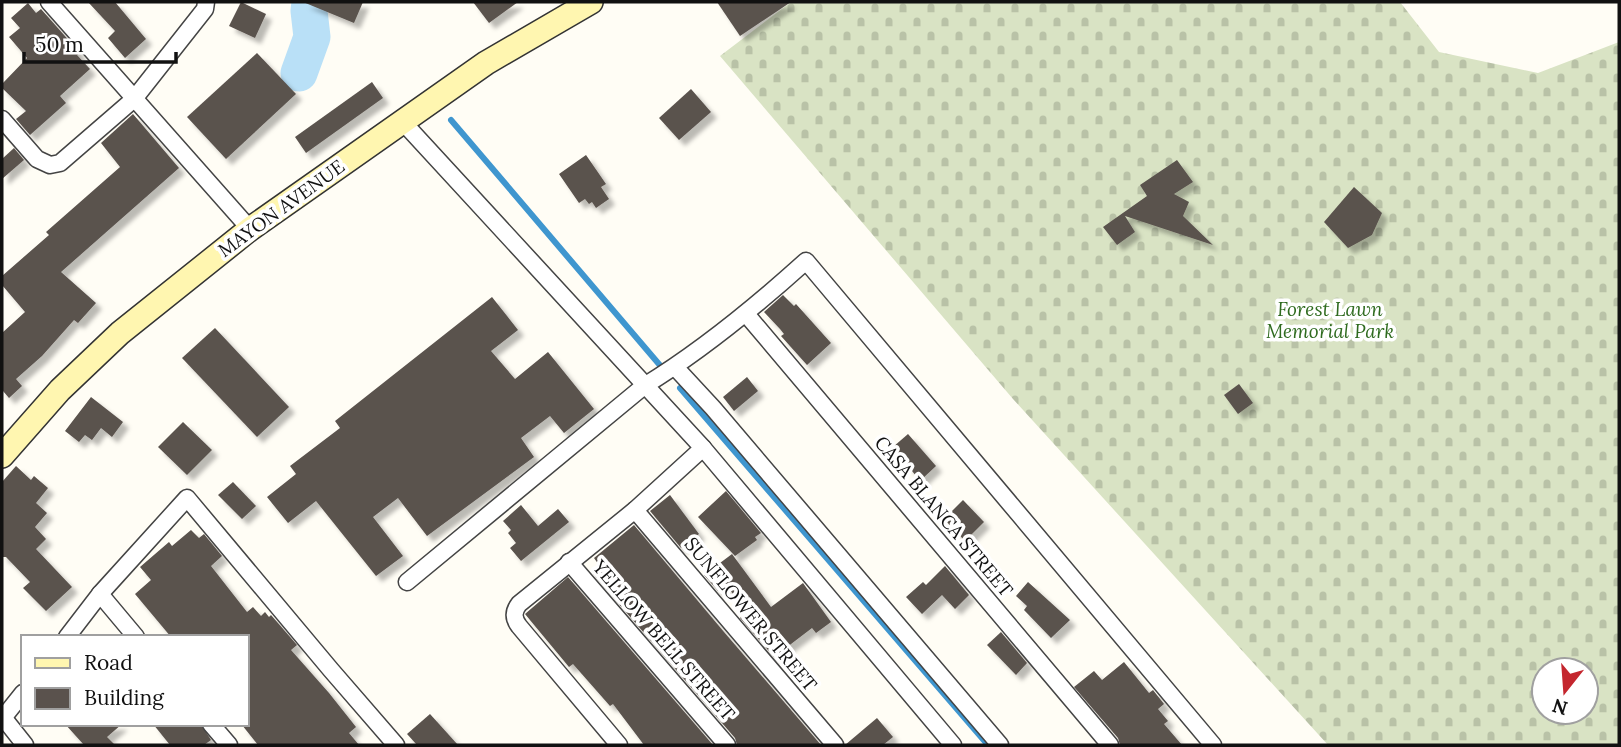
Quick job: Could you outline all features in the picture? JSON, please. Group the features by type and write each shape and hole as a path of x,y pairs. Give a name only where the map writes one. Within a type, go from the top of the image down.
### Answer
{"main road":[{"name":"MAYON AVENUE","path":"2,456 61,390 120,334 250,229 486,64 591,2"}],"street":[{"path":"49,2 250,229"},
{"path":"2,119 37,159 50,165 60,163 134,99 205,9 206,2"},
{"path":"402,121 703,448 953,745"},
{"path":"407,582 644,386 675,367 747,314 806,261 1213,745"},
{"name":"CASA BLANCA STREET","path":"747,314 1110,745"},
{"path":"675,367 1000,745"},
{"path":"619,745 514,619 514,612 519,604 635,510 703,448"},
{"path":"69,635 100,594 187,498 396,745"},
{"name":"SUNFLOWER STREET","path":"635,510 835,745"},
{"name":"YELLOW BELL STREET","path":"569,562 727,745"},
{"path":"100,594 134,635"},
{"path":"21,695 3,717 26,745"},
{"path":"213,726 229,745"}],"green space":[{"name":"Forest Lawn Memorial Park","path":"791,2 1400,2 1439,52 1538,73 1619,42 1619,745 1328,745 1013,399 720,56"}],"building":[{"path":"88,2 115,2 146,39 125,58 108,38 115,31"},
{"path":"241,2 266,14 255,38 229,26"},
{"path":"303,2 363,2 354,23"},
{"path":"473,2 518,2 489,23"},
{"path":"717,2 791,2 740,36"},
{"path":"28,3 36,13 41,9 80,53 77,55 90,69 60,96 66,103 30,135 16,119 26,111 2,88 2,84 27,58 9,37 20,28 11,18"},
{"path":"257,53 296,94 226,159 187,117"},
{"path":"372,82 383,98 306,153 295,137"},
{"path":"691,89 711,112 679,140 659,118"},
{"path":"133,114 179,168 61,272 96,303 78,323 74,320 42,356 16,379 22,386 9,398 3,391 2,393 2,333 25,312 2,285 2,276 49,235 46,232 120,167 101,143"},
{"path":"14,148 24,160 2,179 2,159"},
{"path":"586,155 606,184 601,187 609,199 596,208 592,202 589,204 585,199 579,203 559,174"},
{"path":"1177,160 1193,182 1174,194 1189,202 1183,216 1213,245 1125,216 1135,232 1117,245 1103,227 1147,196 1140,185"},
{"path":"1354,187 1382,213 1372,235 1348,248 1324,222"},
{"path":"783,295 794,306 796,304 831,343 807,365 764,312"},
{"path":"492,297 518,330 491,351 515,379 548,352 594,409 564,433 550,416 521,438 534,457 427,536 398,498 373,517 403,556 376,576 316,501 288,523 267,497 296,474 290,466 340,428 335,421"},
{"path":"215,328 289,407 257,437 182,358"},
{"path":"747,377 758,391 734,411 723,397"},
{"path":"1239,384 1253,403 1238,414 1224,395"},
{"path":"91,397 123,422 112,437 101,428 92,440 85,435 79,442 65,431"},
{"path":"183,422 212,450 187,475 158,447"},
{"path":"908,434 936,466 920,481 893,447"},
{"path":"16,466 31,480 34,476 48,488 36,503 47,513 35,527 46,539 36,549 72,587 46,611 23,588 30,582 6,557 2,557 2,482"},
{"path":"233,482 256,506 242,519 218,495"},
{"path":"726,491 761,533 755,537 757,540 735,556 698,517"},
{"path":"670,495 699,534 681,548 650,511"},
{"path":"963,500 984,522 965,541 944,519"},
{"path":"521,505 538,526 558,509 569,522 521,561 510,548 516,543 508,533 511,530 503,521"},
{"path":"634,525 821,745 737,745 735,738 593,574 601,568 594,558"},
{"path":"191,530 199,538 204,534 222,556 211,566 247,612 253,607 261,616 265,612 269,617 271,615 297,645 291,650 356,727 349,733 359,745 258,745 243,726 248,726 248,635 169,635 135,594 151,580 140,567 169,542 172,546"},
{"path":"732,554 771,607 803,583 831,622 816,633 812,628 774,657 740,618 747,612 726,585 718,591 704,575"},
{"path":"945,566 969,595 955,609 942,595 922,614 906,597 923,582 926,585"},
{"path":"568,577 713,745 644,745 613,704 610,706 573,664 569,667 525,614"},
{"path":"1028,582 1070,620 1051,638 1024,610 1027,606 1016,596"},
{"path":"1001,632 1027,663 1016,675 987,645"},
{"path":"1124,662 1149,693 1153,690 1164,704 1158,709 1168,721 1164,724 1182,745 1120,745 1118,738 1074,687 1094,671 1102,680"},
{"path":"430,714 458,745 417,745 407,734"},
{"path":"877,718 893,737 883,745 845,745"},
{"path":"67,726 120,726 107,737 115,745 84,745"},
{"path":"155,726 202,726 211,740 204,745 170,745"}],"waterway":[{"path":"299,73 312,37 310,2"},
{"path":"451,120 664,370"},
{"path":"680,388 988,745"}]}
